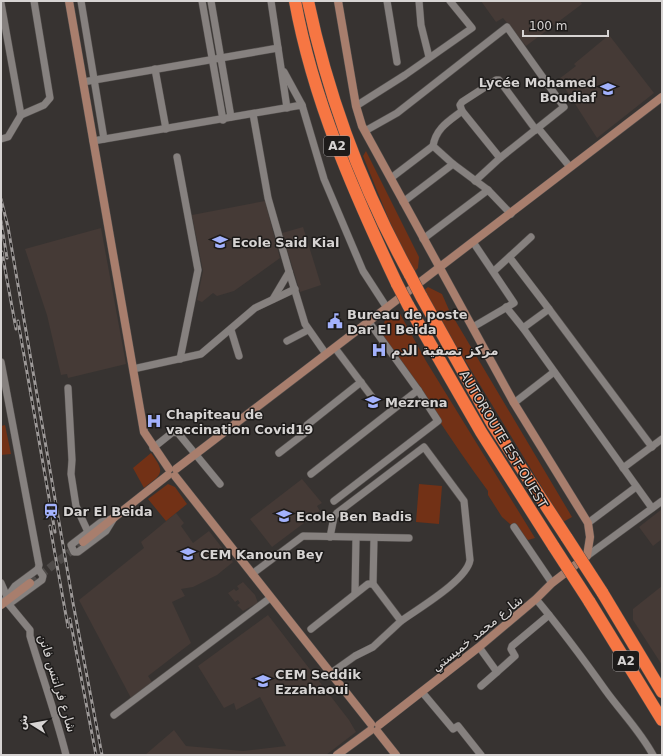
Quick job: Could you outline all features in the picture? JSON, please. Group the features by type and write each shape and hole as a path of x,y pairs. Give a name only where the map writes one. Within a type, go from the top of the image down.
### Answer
{"highway":[{"name":"AUTOROUTE EST-OUEST","path":"295,1 312,71 329,124 359,204 397,284 481,432 589,601 662,720"},
{"name":"AUTOROUTE EST-OUEST","path":"308,1 325,68 353,152 389,237 493,425 602,592 662,692"}],"street":[{"path":"1,139 8,137 21,115 44,106 50,98 34,1"},
{"path":"69,1 144,432 153,448 270,598 396,755"},
{"path":"82,1 104,139"},
{"path":"202,1 223,120"},
{"path":"211,1 231,118"},
{"path":"271,1 287,108"},
{"path":"338,1 356,106 362,126 514,403 588,523 590,537 587,556"},
{"path":"387,1 396,62"},
{"path":"419,1 421,25 428,57"},
{"path":"356,106 405,75 428,57 472,28 450,1"},
{"path":"1,3 21,115"},
{"path":"365,131 397,113 507,27 564,107 500,158 475,181"},
{"path":"83,82 278,48"},
{"path":"281,67 302,105 324,179 363,271 387,308"},
{"path":"155,69 166,129"},
{"path":"500,158 462,111 460,105 462,102 496,80 499,80 570,168"},
{"path":"83,542 172,472 662,97"},
{"path":"93,141 223,120 302,105"},
{"path":"391,178 433,146 434,136 439,129 462,111"},
{"path":"253,114 268,198 289,272 308,330 326,354"},
{"path":"433,146 453,164 488,190 510,214"},
{"path":"177,157 198,270 180,359"},
{"path":"403,202 453,164"},
{"path":"423,239 488,190"},
{"path":"494,272 531,237"},
{"path":"473,242 514,301 513,304 473,327"},
{"path":"510,258 652,447"},
{"path":"272,299 289,272"},
{"path":"133,369 201,354 255,308 295,289"},
{"path":"506,307 523,328 652,508"},
{"path":"523,328 549,309"},
{"path":"334,501 438,424 438,419 369,322"},
{"path":"231,330 239,356"},
{"path":"287,341 308,330"},
{"path":"334,348 372,397"},
{"path":"1,362 4,394 39,561 38,569 43,576 42,580 5,602"},
{"path":"514,403 554,372"},
{"path":"279,453 305,433 307,425 361,382"},
{"path":"68,388 72,460 71,474 76,506 88,532"},
{"path":"311,474 418,390"},
{"path":"153,448 176,432 220,484"},
{"path":"623,468 662,440"},
{"path":"330,537 334,517 337,513 424,447 464,501 470,560 469,566 461,577 401,621 373,647 355,656 331,673"},
{"path":"588,523 636,487"},
{"path":"587,556 662,501"},
{"path":"114,518 106,531 78,552 74,552 71,545 101,522 114,518"},
{"path":"514,527 552,583"},
{"path":"252,574 303,536 409,538"},
{"path":"355,593 356,538"},
{"path":"374,538 373,584 401,621"},
{"name":"شارع محمد خميستي","path":"337,755 375,728 479,647 536,599 552,583 587,556"},
{"path":"5,602 15,586 38,569"},
{"name":"شارع فرانتس فانن","path":"1,583 5,602 30,630 30,636 55,713 66,755"},
{"path":"5,602 30,583"},
{"path":"311,629 355,593 368,584 373,584"},
{"path":"114,715 270,598"},
{"path":"536,599 625,715 633,723 653,755"},
{"path":"481,686 516,656 511,649 512,646 549,615"},
{"path":"479,647 497,672"},
{"path":"422,692 452,729 458,726 481,755"}],"shaded area":[{"path":"481,1 580,1 582,4 526,46 503,18 496,22"},
{"name":"Lycée Mohamed Boudiaf","path":"609,35 654,93 597,138 559,79 576,66 574,64"},
{"path":"366,151 419,257 418,268 414,272 389,220 363,156"},
{"name":"Ecole Said Kial","path":"265,201 280,258 234,291 217,296 213,293 202,302 197,300 203,271 192,215"},
{"path":"303,227 321,285 300,292 282,233"},
{"path":"101,228 126,364 68,378 67,374 61,375 47,315 25,249"},
{"path":"428,287 442,294 449,310 572,517 563,522 423,291"},
{"path":"398,310 426,361 535,538 528,540 502,517 488,495 488,491 447,433 381,333 385,320"},
{"path":"5,425 11,454 1,455 1,426"},
{"path":"151,453 159,465 160,473 144,488 133,468"},
{"name":"Ecole Ben Badis","path":"302,479 322,503 317,506 320,511 272,547 250,519"},
{"path":"168,484 175,487 187,504 166,521 148,499"},
{"path":"419,484 442,486 439,524 416,522"},
{"path":"662,509 662,539 653,546 639,527"},
{"path":"176,513 184,523 181,526 193,543 209,531 233,562 217,575 193,587 181,589 185,596 172,602 191,643 148,676 152,682 131,698 79,600 144,548 141,542"},
{"path":"243,582 255,595 258,603 243,611 237,605 240,603 238,600 235,602 228,593 234,589 236,591 239,589 237,586"},
{"path":"662,586 662,665 633,620 633,609"},
{"name":"CEM Seddik Ezzahaoui","path":"268,615 349,720 356,732 326,755 145,755 174,730 186,746 243,751 286,746 260,697 236,710 234,703 224,708 198,666"}],"tunnel":[{"path":"30,583 83,542"}],"railway":[{"path":"1,199 8,227 73,603 102,755"},
{"path":"1,221 7,258"},
{"path":"2,252 16,329"},
{"path":"18,321 55,532"},
{"path":"50,526 68,627"},
{"path":"70,619 96,755"}],"place":[{"name":"Lycée Mohamed Boudiaf","path":"608,89"},
{"name":"Ecole Said Kial","path":"220,242"},
{"name":"Bureau de poste Dar El Beida","path":"335,321"},
{"name":"مركز تصفية الدم","path":"379,350"},
{"name":"Mezrena","path":"373,402"},
{"name":"Chapiteau de vaccination Covid19","path":"154,421"},
{"name":"Dar El Beida","path":"51,511"},
{"name":"Ecole Ben Badis","path":"284,516"},
{"name":"CEM Kanoun Bey","path":"188,554"},
{"name":"CEM Seddik Ezzahaoui","path":"263,681"}]}
